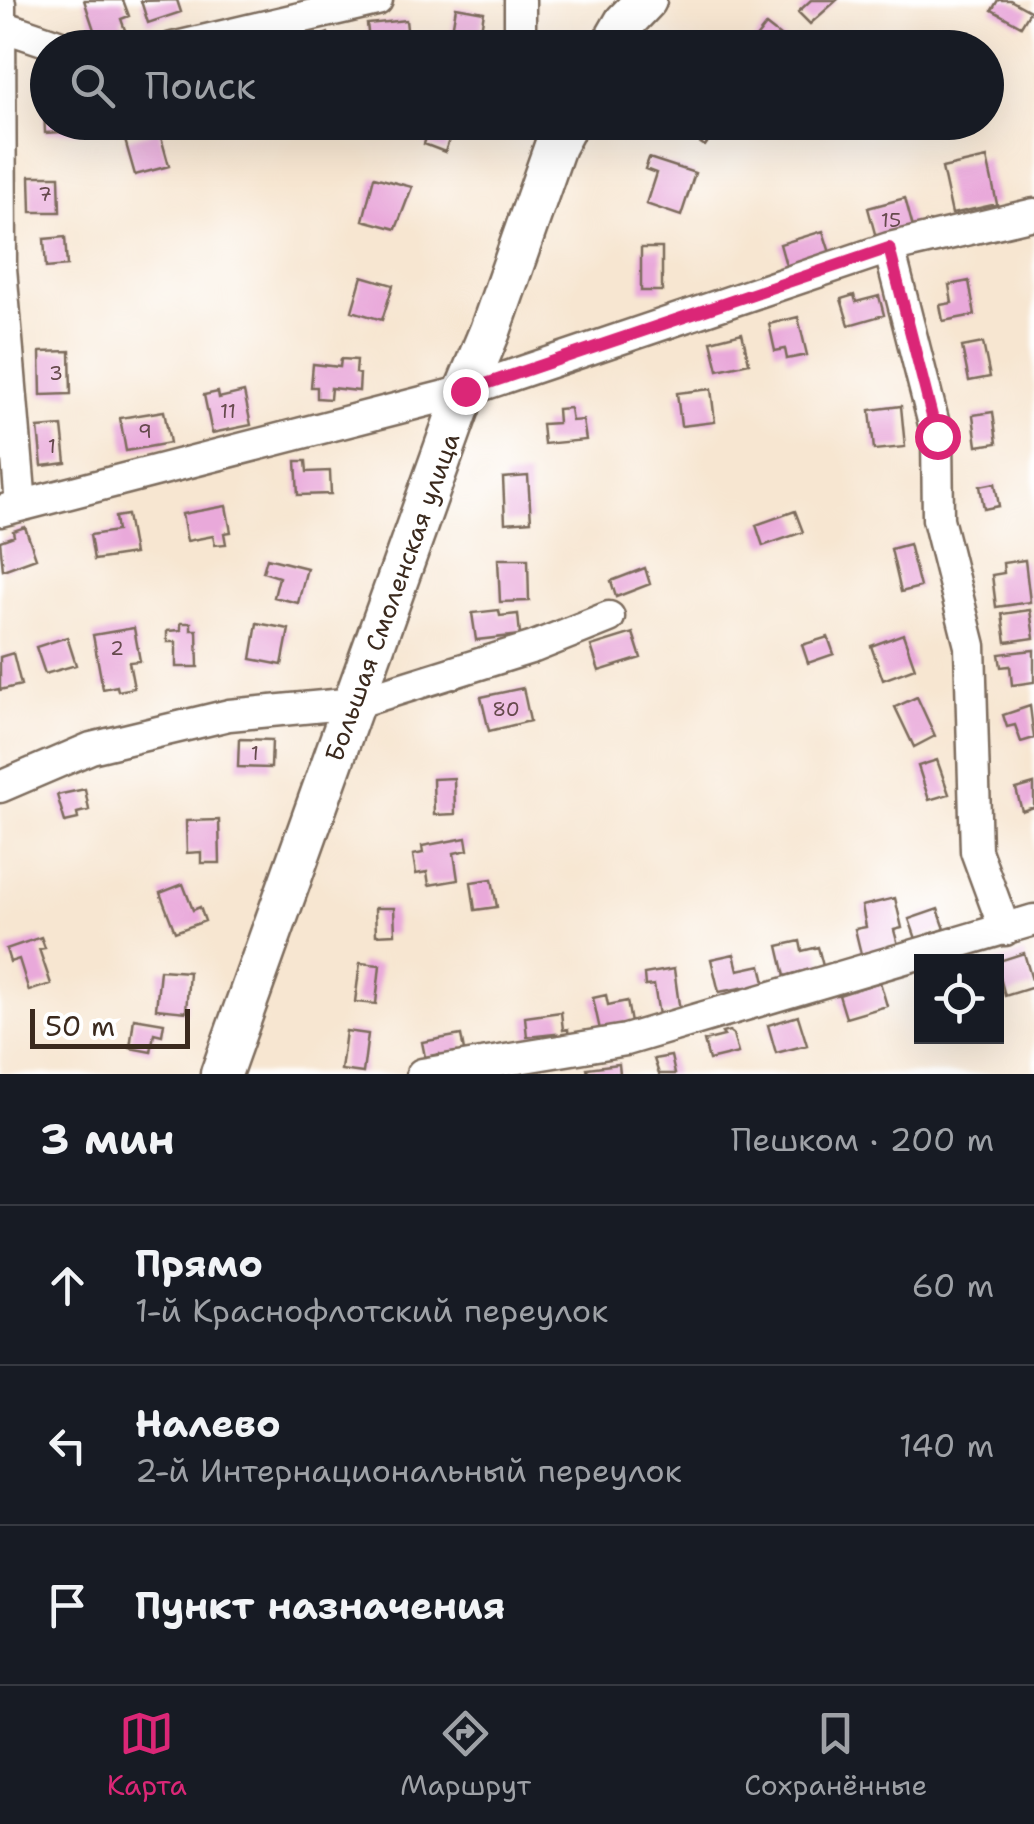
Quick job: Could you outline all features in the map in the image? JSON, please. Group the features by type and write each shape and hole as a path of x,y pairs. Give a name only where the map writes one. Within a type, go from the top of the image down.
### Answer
{"main road":[{"path":"620,30 646,0"},
{"name":"Большая Смоленская улица","path":"221,1074 490,330 551,140"}],"street":[{"path":"249,30 378,0"},
{"path":"520,0 520,30"},
{"path":"31,30 1,15 1,268 10,508 465,391 889,248 1034,214"},
{"path":"889,248 937,436 938,519 970,646 976,851 1004,930"},
{"path":"0,787 91,748 229,715 355,703 534,648 609,618"},
{"path":"422,1074 626,1040 1034,920"}],"building":[{"path":"84,0 123,0 129,16 121,19 125,30 94,30"},
{"path":"177,0 181,12 148,23 141,1"},
{"path":"811,0 837,0 810,24 798,12"},
{"path":"998,0 1010,0 1030,11 1021,26 992,10"},
{"path":"456,7 484,12 481,30 452,30"},
{"path":"406,20 407,30 368,30 367,24"},
{"path":"125,140 162,140 169,166 135,175"},
{"path":"425,140 449,140 445,152 424,144"},
{"path":"649,158 695,173 681,216 646,204 656,173 645,169"},
{"path":"987,158 997,204 952,214 942,168"},
{"path":"30,176 59,176 60,212 31,212"},
{"path":"374,177 412,187 396,229 363,220"},
{"path":"905,198 914,231 877,241 868,208"},
{"path":"823,231 831,256 787,269 780,244"},
{"path":"65,237 67,266 46,268 44,239"},
{"path":"641,248 662,248 662,291 641,291"},
{"path":"362,276 393,285 382,320 352,311"},
{"path":"969,281 975,315 943,321 940,305 952,303 949,285"},
{"path":"854,295 856,302 879,296 884,315 849,325 841,299"},
{"path":"798,317 807,355 787,359 785,349 775,351 769,324"},
{"path":"742,333 749,363 718,370 711,341"},
{"path":"983,343 990,377 969,381 962,347"},
{"path":"70,351 71,394 41,395 40,352"},
{"path":"341,359 357,360 359,391 331,388 330,399 317,398 317,387 311,387 313,364 340,367"},
{"path":"711,389 715,422 681,426 677,393"},
{"path":"218,392 219,398 244,392 251,425 212,433 204,395"},
{"path":"901,406 905,447 874,450 870,410"},
{"path":"570,408 572,421 583,420 586,440 544,444 542,424 558,423 557,409"},
{"path":"164,411 170,443 126,451 120,418"},
{"path":"993,412 997,443 977,446 973,415"},
{"path":"62,426 66,463 42,466 38,428"},
{"path":"296,461 306,461 307,472 330,471 331,494 298,495"},
{"path":"528,476 531,521 505,523 503,478"},
{"path":"995,483 999,506 984,509 980,486"},
{"path":"226,506 231,532 224,533 226,544 215,545 213,536 187,541 182,514"},
{"path":"795,511 803,532 763,546 756,525"},
{"path":"127,515 134,554 94,560 90,535 117,531 115,517"},
{"path":"25,527 36,558 3,570 0,541"},
{"path":"909,544 920,587 901,592 891,549"},
{"path":"267,558 307,568 298,603 274,597 279,577 263,572"},
{"path":"498,559 528,559 529,601 500,602"},
{"path":"1025,560 1030,602 996,607 992,575 1004,573 1003,563"},
{"path":"645,568 650,584 616,597 611,581"},
{"path":"499,610 500,616 518,614 520,635 476,640 472,613"},
{"path":"1030,610 1034,638 1006,642 1002,614"},
{"path":"181,623 191,623 191,630 197,630 198,667 176,667 176,642 167,642 167,631 181,630"},
{"path":"257,623 289,629 282,665 251,659"},
{"path":"134,628 140,661 129,662 134,688 103,689 93,635"},
{"path":"633,633 641,658 599,671 591,646"},
{"path":"903,634 915,668 883,680 871,646"},
{"path":"67,637 76,665 45,674 36,647"},
{"path":"828,637 834,654 808,663 802,645"},
{"path":"1034,650 1034,682 1012,685 1010,666 1001,667 999,654"},
{"path":"13,653 21,685 0,690 0,657"},
{"path":"523,688 530,721 489,731 481,697"},
{"path":"917,697 935,736 914,747 895,707"},
{"path":"1030,706 1034,738 1021,742 1015,725 1007,727 1003,715"},
{"path":"239,739 272,740 271,768 238,767"},
{"path":"937,760 949,794 929,800 918,766"},
{"path":"454,778 455,814 434,815 433,779"},
{"path":"1034,784 1034,807 1022,811 1016,789"},
{"path":"85,789 89,810 77,813 78,819 65,822 57,795"},
{"path":"219,820 220,863 201,863 201,852 187,853 186,821"},
{"path":"466,838 468,850 454,853 458,880 429,885 427,872 416,874 413,855 423,853 422,846"},
{"path":"492,879 497,907 475,910 471,882"},
{"path":"183,884 193,910 200,907 205,921 175,932 160,893"},
{"path":"895,898 902,928 894,930 898,945 861,954 855,929 866,927 862,906"},
{"path":"375,908 394,908 395,934 376,935"},
{"path":"938,909 945,929 916,939 909,919"},
{"path":"41,937 45,948 39,949 51,984 29,991 19,959 10,962 6,949"},
{"path":"800,941 802,951 818,947 823,966 785,976 778,946"},
{"path":"1024,953 1034,987 1005,996 1004,959"},
{"path":"734,954 738,970 761,965 765,983 761,984 762,990 747,993 746,987 719,992 711,959"},
{"path":"360,963 380,965 376,1004 355,1002"},
{"path":"674,969 680,1012 659,1015 654,985 645,986 644,974"},
{"path":"160,970 189,972 186,1012 156,1009"},
{"path":"880,982 887,1006 846,1018 839,995"},
{"path":"606,995 608,1005 627,1001 631,1023 600,1030 593,998"},
{"path":"561,1012 563,1030 568,1029 569,1039 556,1041 556,1034 527,1037 525,1017"},
{"path":"798,1016 807,1045 776,1053 768,1025"},
{"path":"134,1018 164,1023 162,1035 154,1033 151,1052 130,1048"},
{"path":"346,1031 368,1034 363,1073 341,1070"},
{"path":"729,1031 738,1053 709,1060 704,1041"},
{"path":"461,1035 465,1056 440,1061 439,1054 425,1057 422,1042"},
{"path":"671,1056 675,1074 659,1074 654,1059"},
{"path":"619,1064 620,1074 588,1074 587,1068"}],"route":[{"path":"465,391 889,248 937,436"}]}
